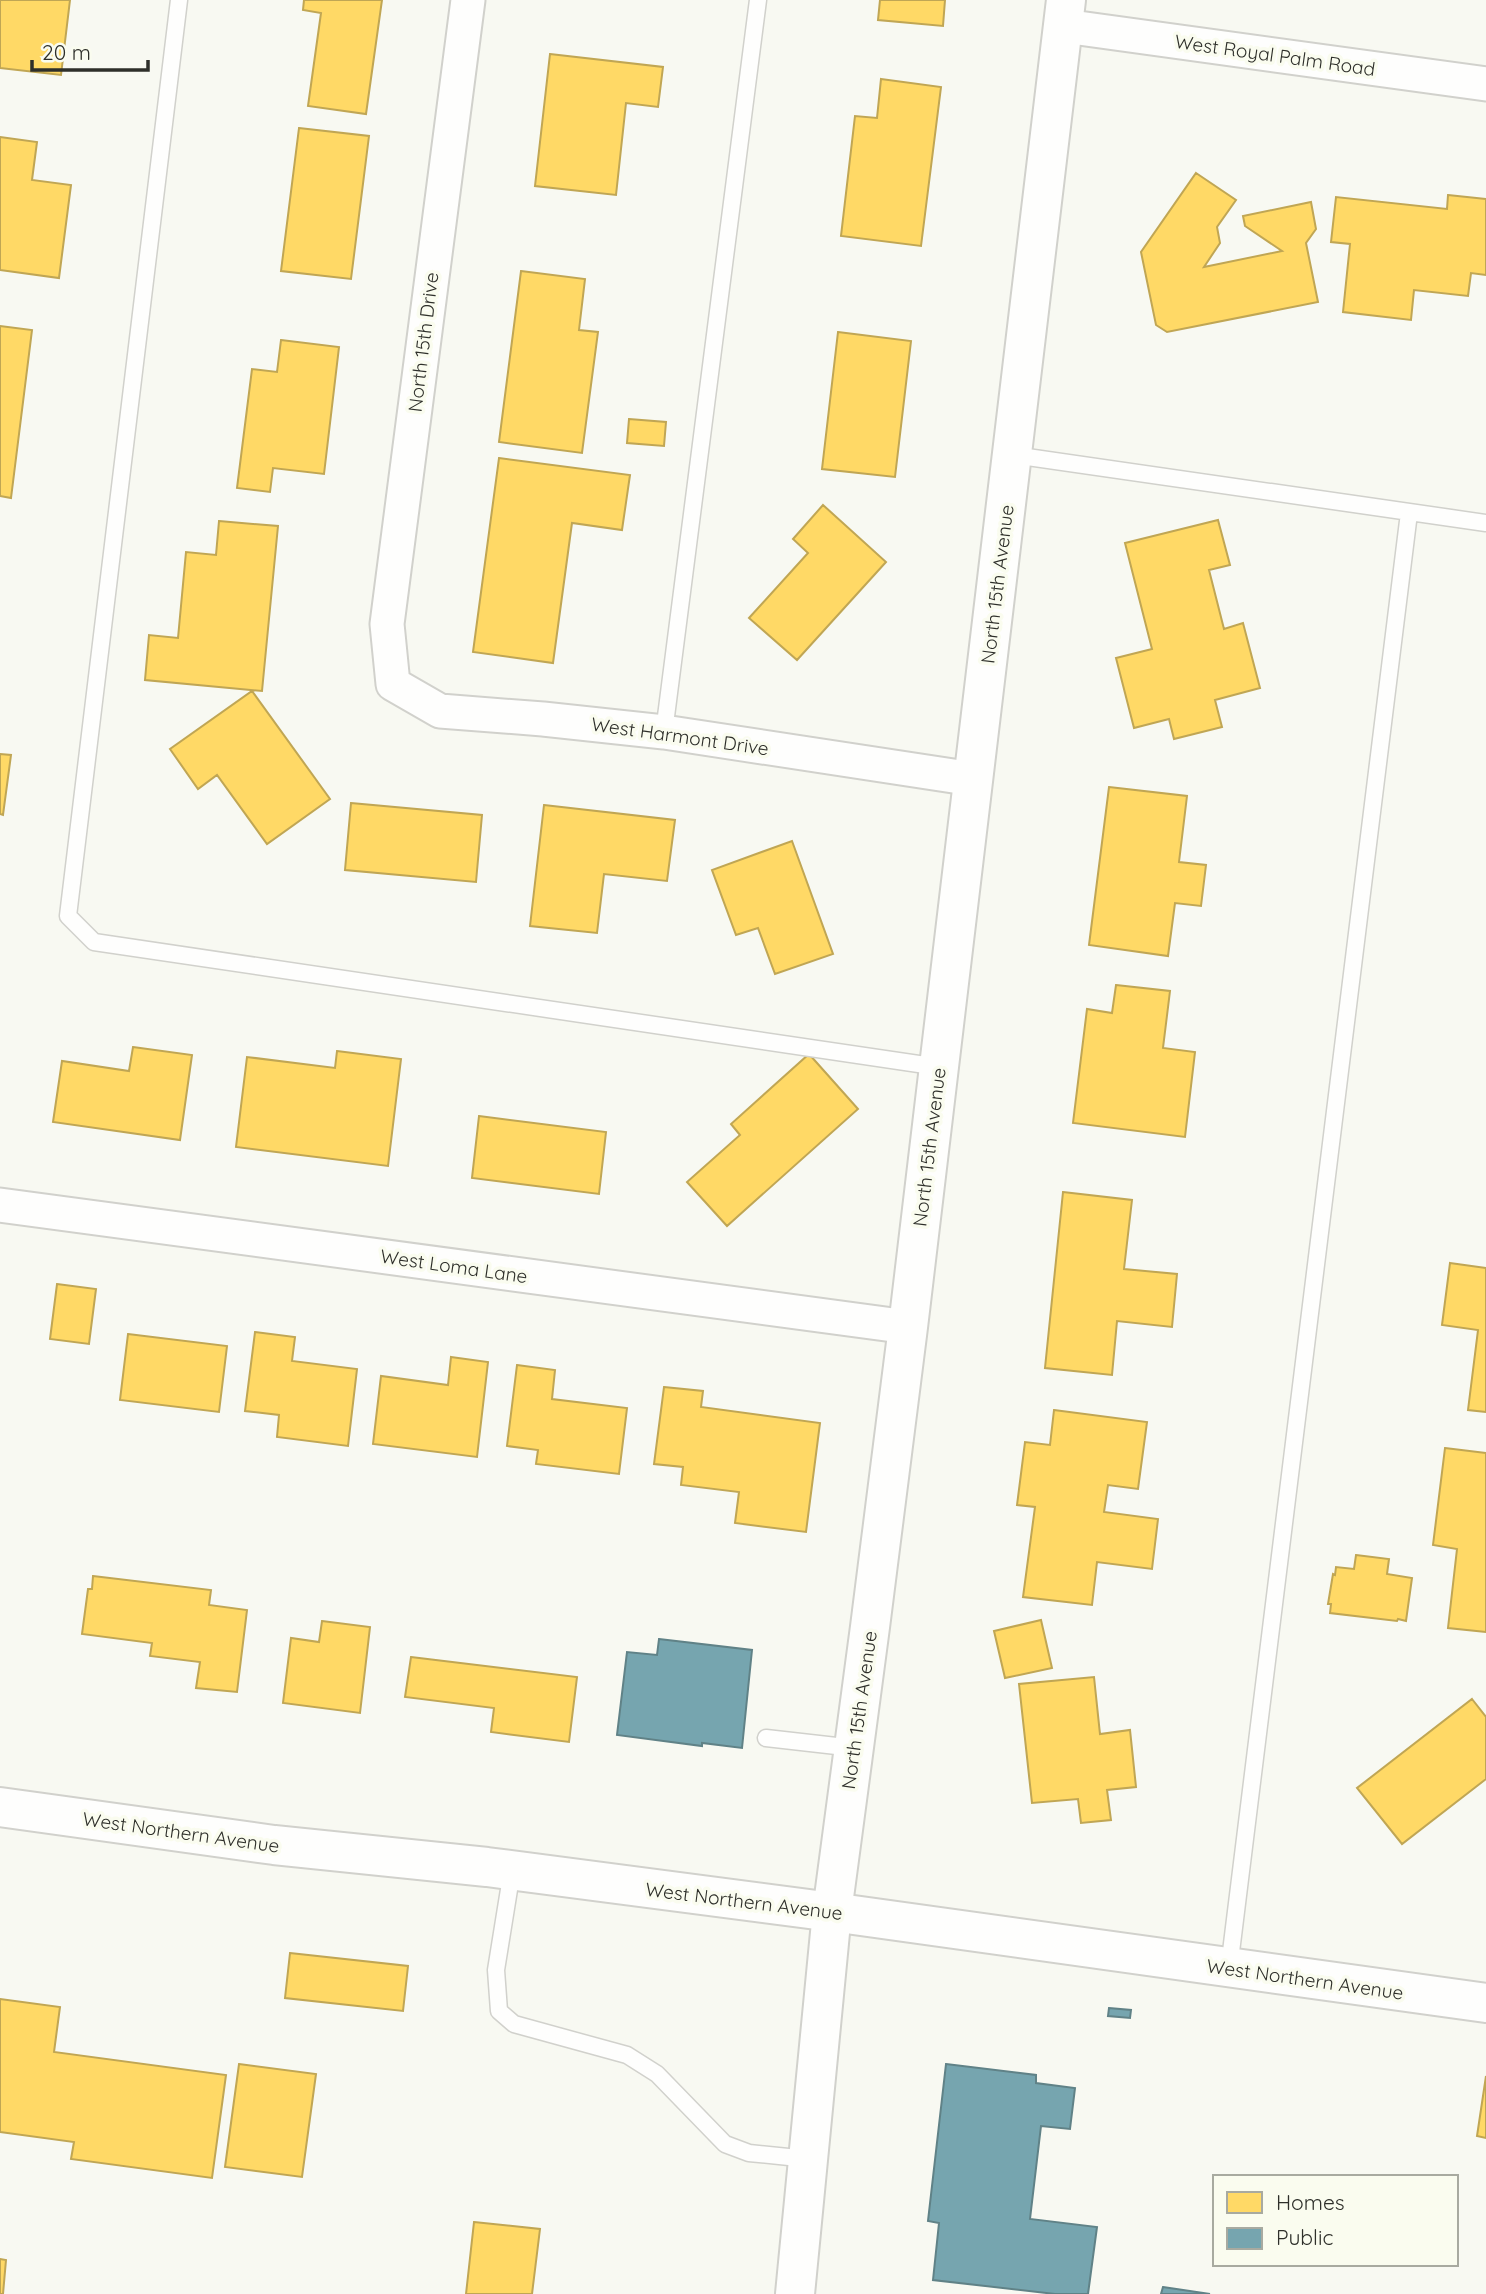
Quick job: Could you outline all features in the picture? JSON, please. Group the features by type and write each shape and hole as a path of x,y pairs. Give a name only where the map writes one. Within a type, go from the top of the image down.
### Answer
{"street":[{"name":"North 15th Drive","path":"393,684 387,624 468,0"},
{"name":"North 15th Avenue","path":"795,2294 831,1912 908,1326 1065,13"},
{"name":"West Royal Palm Road","path":"1065,13 1486,84"},
{"name":"West Harmont Drive","path":"393,684 440,711 664,732 973,779"},
{"name":"West Loma Lane","path":"0,1205 908,1326"},
{"name":"West Northern Avenue","path":"0,1807 274,1845 512,1871 831,1912 1486,2003"}],"lane":[{"path":"179,0 68,916 94,942 939,1066"},
{"path":"664,732 758,0"},
{"path":"1013,455 1486,523"},
{"path":"1229,1968 1409,513"},
{"path":"766,1738 854,1748"},
{"path":"512,1871 496,1970 499,2011 514,2024 627,2055 657,2074 725,2144 749,2152 808,2159"}],"building: Homes":[{"path":"0,0 70,0 61,75 0,68"},
{"path":"304,0 382,0 366,114 308,106 321,13 303,10"},
{"path":"880,0 945,0 943,26 878,20"},
{"path":"550,54 663,67 658,107 626,103 616,195 535,186"},
{"path":"881,79 941,87 921,246 841,236 855,116 877,118"},
{"path":"299,128 369,136 351,279 281,271"},
{"path":"0,137 37,142 32,180 71,185 59,278 0,270"},
{"path":"1196,173 1236,200 1217,227 1220,243 1204,267 1282,251 1245,226 1243,216 1311,202 1316,229 1306,243 1318,302 1167,332 1156,325 1141,252"},
{"path":"1448,195 1486,199 1486,275 1471,273 1468,296 1414,290 1411,320 1343,312 1350,244 1331,242 1336,197 1447,209"},
{"path":"521,271 585,279 579,330 598,332 582,453 499,442"},
{"path":"0,326 32,330 11,498 0,496"},
{"path":"838,332 911,341 895,477 822,469"},
{"path":"281,340 339,347 324,474 273,468 270,492 237,488 252,369 277,372"},
{"path":"629,419 666,422 664,446 627,443"},
{"path":"499,458 630,475 622,530 572,523 553,663 473,652"},
{"path":"823,505 886,562 797,660 749,618 808,553 793,539"},
{"path":"1218,520 1230,565 1209,570 1224,629 1243,623 1260,688 1215,700 1222,727 1174,739 1169,719 1134,728 1116,658 1152,649 1125,543"},
{"path":"219,521 278,526 262,691 145,680 149,635 178,638 186,552 216,555"},
{"path":"252,691 330,799 267,844 217,775 198,789 170,749"},
{"path":"0,754 11,755 3,815 0,814"},
{"path":"1109,787 1187,796 1179,862 1206,865 1201,906 1175,903 1168,956 1089,945"},
{"path":"351,803 482,815 476,882 345,870"},
{"path":"544,805 675,820 667,881 604,874 597,933 530,926"},
{"path":"792,841 833,954 775,974 758,928 736,935 712,870"},
{"path":"1116,985 1170,991 1163,1048 1195,1052 1185,1137 1073,1123 1087,1009 1112,1013"},
{"path":"133,1047 192,1055 180,1140 53,1122 62,1061 129,1071"},
{"path":"337,1051 401,1059 388,1166 236,1147 247,1057 335,1068"},
{"path":"809,1054 858,1109 727,1226 687,1182 740,1135 731,1124"},
{"path":"479,1116 606,1132 599,1194 472,1178"},
{"path":"1063,1192 1132,1200 1124,1269 1177,1274 1172,1327 1117,1321 1112,1375 1045,1368"},
{"path":"1450,1263 1486,1268 1486,1412 1468,1410 1478,1330 1442,1325"},
{"path":"57,1284 96,1289 89,1344 50,1339"},
{"path":"255,1332 295,1337 292,1361 357,1369 348,1446 277,1437 279,1415 245,1411"},
{"path":"128,1334 227,1346 219,1412 120,1400"},
{"path":"451,1357 488,1362 477,1457 373,1444 381,1376 448,1385"},
{"path":"517,1365 555,1370 552,1399 627,1408 619,1474 536,1464 538,1450 507,1446"},
{"path":"664,1387 703,1391 701,1407 820,1423 806,1532 735,1523 739,1492 681,1485 683,1467 654,1464"},
{"path":"1054,1410 1147,1422 1138,1489 1108,1485 1104,1512 1158,1519 1152,1569 1097,1562 1092,1605 1023,1597 1035,1507 1017,1505 1025,1442 1050,1445"},
{"path":"1445,1448 1486,1453 1486,1632 1448,1628 1457,1549 1433,1545"},
{"path":"1356,1555 1389,1559 1387,1574 1412,1578 1406,1621 1330,1613 1331,1604 1328,1604 1336,1567 1354,1569"},
{"path":"93,1576 211,1590 209,1605 247,1610 237,1692 196,1688 200,1662 150,1656 152,1643 82,1634 88,1589 92,1589"},
{"path":"1041,1620 1052,1668 1005,1678 994,1631"},
{"path":"322,1621 370,1627 360,1713 283,1703 291,1638 319,1642"},
{"path":"411,1657 577,1677 569,1742 491,1732 494,1708 405,1697"},
{"path":"1094,1677 1100,1734 1130,1730 1136,1787 1107,1790 1111,1820 1081,1823 1078,1799 1032,1803 1019,1684"},
{"path":"1472,1699 1486,1717 1486,1779 1402,1844 1357,1788"},
{"path":"290,1953 408,1966 403,2011 285,1998"},
{"path":"0,1999 60,2007 54,2052 226,2075 212,2178 71,2159 74,2142 0,2132"},
{"path":"239,2064 316,2074 302,2177 225,2167"},
{"path":"1486,2076 1486,2138 1477,2136"},
{"path":"474,2222 540,2229 532,2294 466,2294"},
{"path":"0,2259 6,2260 3,2294 0,2294"}],"building: Public":[{"path":"659,1639 752,1650 742,1748 702,1743 702,1746 617,1735 627,1652 657,1655"},
{"path":"1109,2008 1131,2010 1130,2018 1108,2016"},
{"path":"946,2064 1036,2075 1036,2083 1075,2088 1070,2129 1041,2126 1030,2219 1097,2227 1088,2294 1055,2294 933,2280 939,2223 928,2221"},
{"path":"1163,2287 1210,2294 1161,2294"}]}
